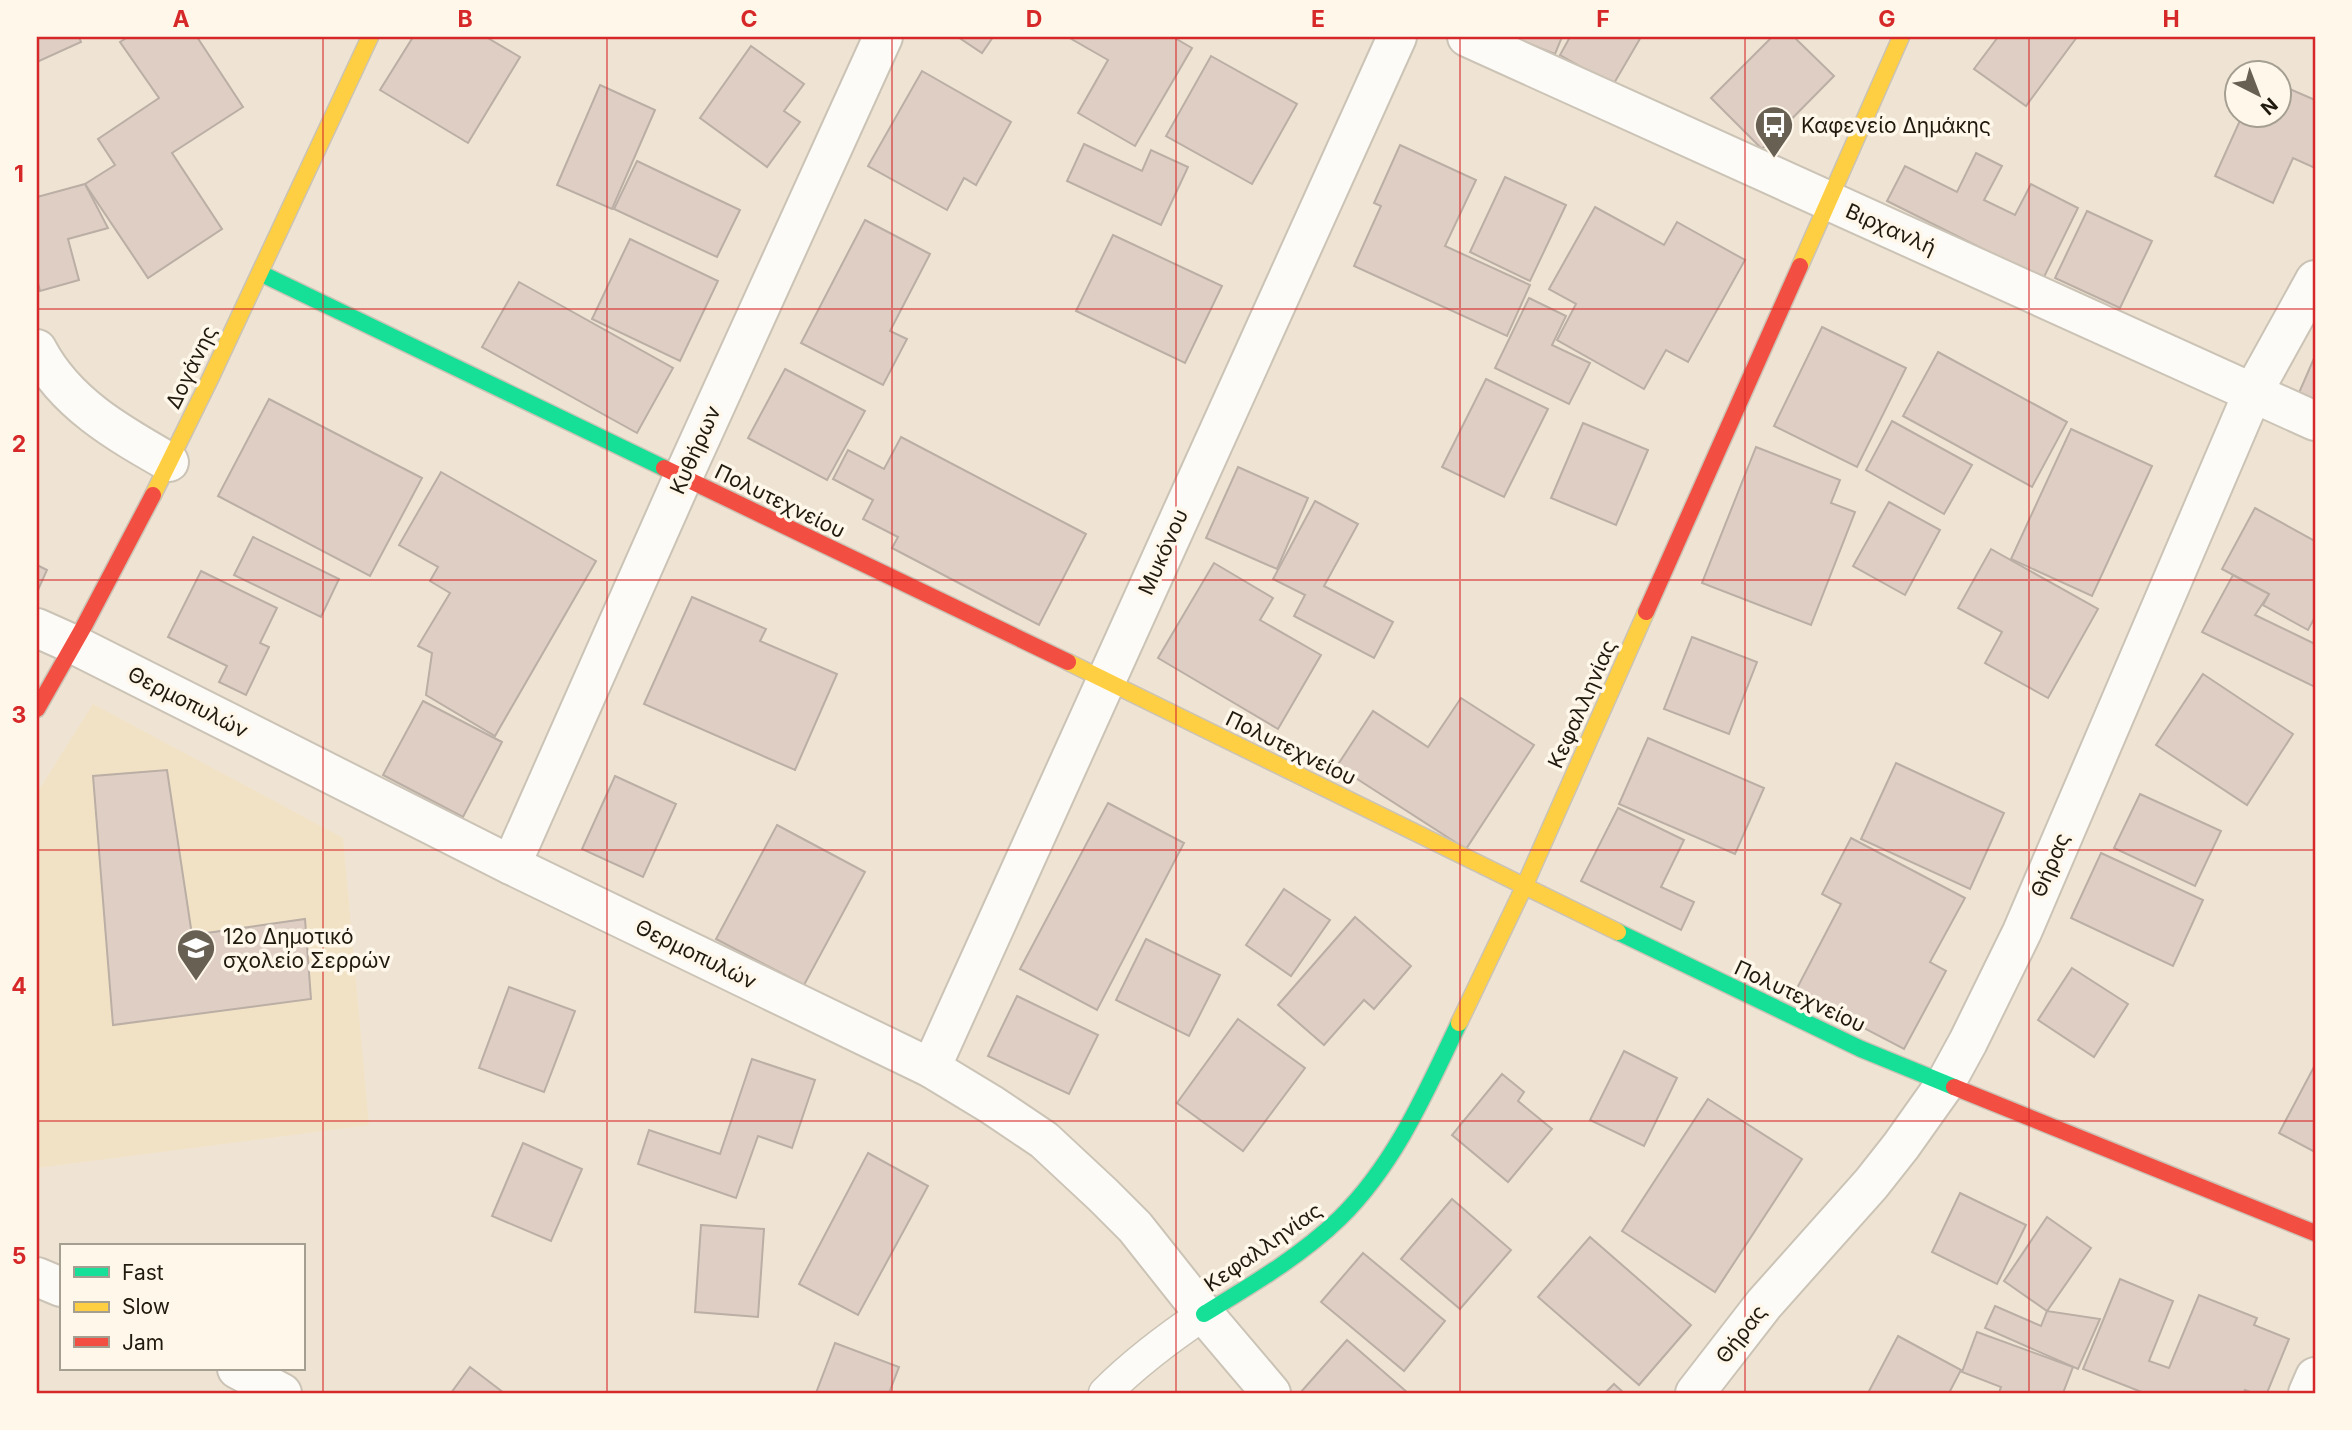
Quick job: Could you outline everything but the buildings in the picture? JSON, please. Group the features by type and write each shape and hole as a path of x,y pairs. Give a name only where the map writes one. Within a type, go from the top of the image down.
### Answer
{"main road":[{"name":"Δογάνης","path":"37,709 75,645 169,462 370,37"},
{"name":"Κεφαλληνίας","path":"1204,1314 1275,1270 1313,1242 1358,1199 1379,1173 1415,1115 1524,887 1901,37"},
{"name":"Πολυτεχνείου","path":"260,274 1105,680 1524,887 1861,1049 2315,1233"}],"street":[{"name":"Κυθήρων","path":"511,865 682,477 883,37"},
{"name":"Μυκόνου","path":"931,1068 1397,37"},
{"name":"Βιρχανλή","path":"1467,37 2315,421"},
{"name":"Θήρας","path":"1695,1393 1764,1304 1871,1184 1945,1084 1979,1021 2021,932 2253,392 2315,280"},
{"path":"37,349 55,377 83,407 111,428 169,462"},
{"name":"Θερμοπυλών","path":"37,628 511,865 931,1068 992,1105 1044,1140 1135,1227 1271,1393"},
{"path":"37,1277 60,1287"},
{"path":"239,1370 282,1393"},
{"path":"2308,1393 2315,1377"}],"lane":[{"path":"1105,1393 1151,1351 1204,1314"}],"shaded area":[{"name":"12ο Δημοτικό σχολείο Σερρών","path":"93,704 343,838 369,1125 37,1168 37,793"}],"traffic: fast":[{"path":"260,273 664,468"},
{"path":"1618,932 1861,1049 1954,1087"},
{"path":"1204,1314 1275,1270 1309,1245 1360,1197 1408,1126 1459,1023"}],"traffic: slow":[{"path":"153,495 370,37"},
{"path":"1800,266 1901,37"},
{"path":"1459,1023 1524,887 1646,612"},
{"path":"1068,662 1618,932"}],"traffic: jam":[{"path":"1646,612 1800,266"},
{"path":"664,468 1068,662"},
{"path":"37,709 153,495"},
{"path":"1954,1087 2315,1233"}],"place":[{"name":"Καφενείο Δημάκης","path":"1774,159"},
{"name":"12ο Δημοτικό σχολείο Σερρών","path":"196,982"}]}
